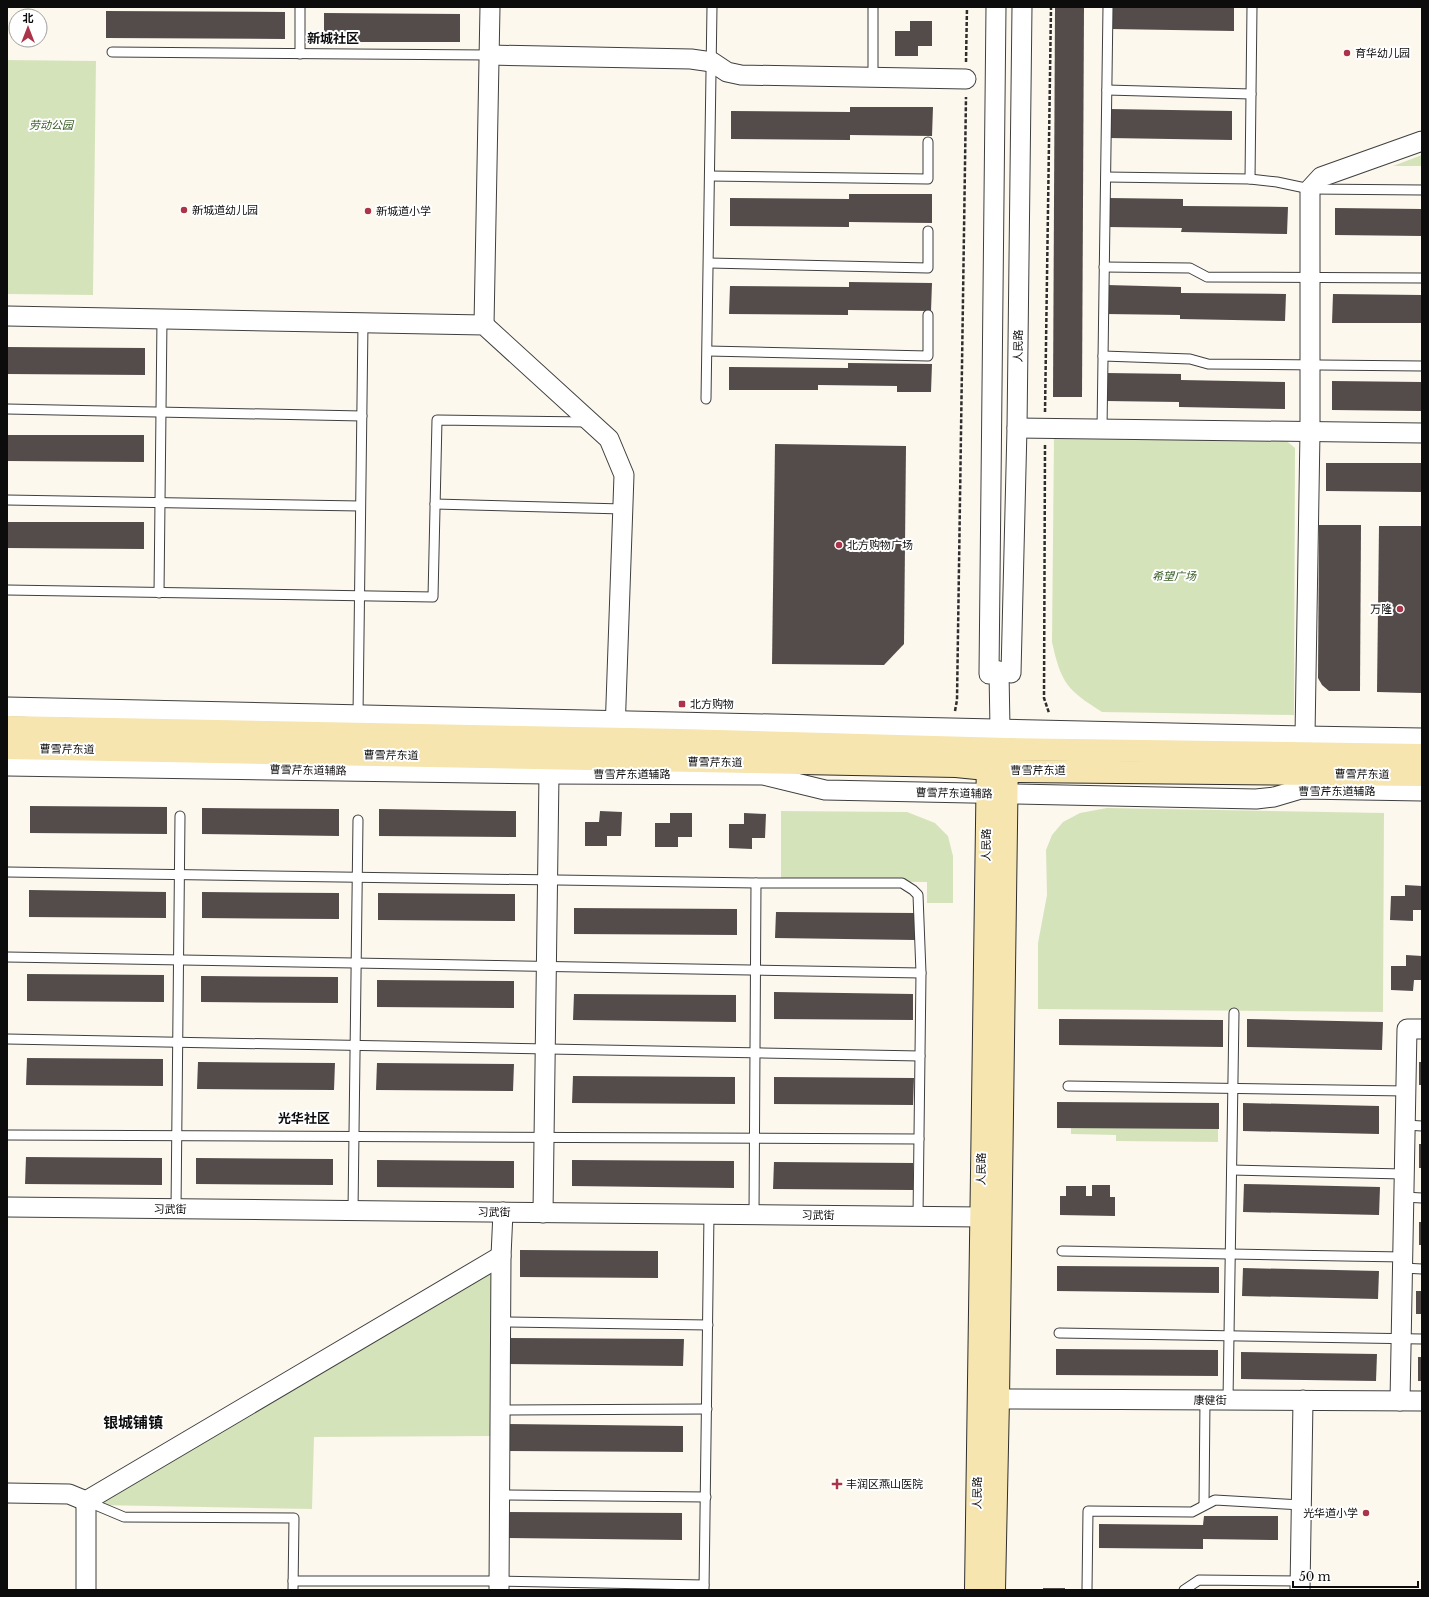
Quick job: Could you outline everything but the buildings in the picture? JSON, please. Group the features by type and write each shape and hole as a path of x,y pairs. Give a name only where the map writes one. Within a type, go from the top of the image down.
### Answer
{"main road":[{"name":"曹雪芹东道","path":"7,726 615,730 1422,754"},
{"name":"人民路","path":"994,1590 998,1399 997,770 999,742"},
{"name":"曹雪芹东道","path":"7,748 948,766 997,770 1422,775"},
{"name":"人民路","path":"976,1590 981,1217 997,793"}],"street":[{"path":"484,325 490,7"},
{"path":"996,7 989,674 999,671"},
{"name":"人民路","path":"999,742 999,671 1011,673 1017,428 1022,7"},
{"path":"489,55 691,59 712,62 727,72 742,75 966,78"},
{"path":"1305,736 1310,432 1310,189 1322,177 1422,141"},
{"path":"7,316 484,325 609,439 624,475 615,730"},
{"path":"1017,428 1422,433"},
{"path":"7,707 358,715 615,730 948,728 999,742 1063,730 1422,738"},
{"name":"曹雪芹东道辅路","path":"7,766 549,774 763,774 825,790 1256,799 1274,797 1301,789 1422,791"},
{"path":"543,1213 549,774"},
{"path":"1400,1401 1403,1263 1413,1198 1404,1174 1414,1125 1406,1092 1407,1029 1422,1029"},
{"name":"习武街","path":"7,1207 981,1217"},
{"path":"499,1586 501,1256 503,1212"},
{"path":"86,1501 501,1256"},
{"name":"康健街","path":"998,1399 1422,1401"},
{"path":"1300,1586 1303,1400"},
{"path":"7,1493 69,1494 86,1501"},
{"path":"86,1501 86,1590"}],"lane":[{"path":"300,7 300,54"},
{"path":"706,398 708,351 712,7"},
{"path":"873,77 874,7"},
{"path":"1102,429 1108,7"},
{"path":"1250,179 1252,7"},
{"path":"112,52 489,55"},
{"path":"1107,90 1251,94"},
{"path":"710,176 928,180 928,142"},
{"path":"1106,177 1250,179 1277,182 1310,189 1422,190"},
{"path":"709,264 928,268 928,231"},
{"path":"1104,267 1190,268 1207,276 1422,278"},
{"path":"708,351 928,356 928,315"},
{"path":"159,593 162,319"},
{"path":"358,715 363,323"},
{"path":"1103,356 1190,359 1208,364 1422,366"},
{"path":"7,409 362,416"},
{"path":"7,590 433,597 437,420 591,422"},
{"path":"7,500 360,506"},
{"path":"435,504 623,509"},
{"path":"176,1209 180,816"},
{"path":"353,1211 358,820"},
{"path":"7,872 756,883 902,883 918,895 921,973 918,1216"},
{"path":"754,1215 756,883"},
{"path":"7,957 921,973"},
{"path":"1228,1400 1234,1013"},
{"path":"7,1039 920,1056"},
{"path":"1068,1086 1406,1092"},
{"path":"7,1135 919,1139"},
{"path":"1232,1170 1404,1174"},
{"path":"86,1501 124,1517 294,1518 293,1586 704,1588 709,1214"},
{"path":"1062,1251 1230,1253 1403,1263 1422,1269"},
{"path":"501,1322 708,1326"},
{"path":"1059,1333 1422,1339"},
{"path":"1204,1505 1205,1400"},
{"path":"500,1410 707,1409"},
{"path":"500,1495 706,1497"},
{"path":"1087,1590 1088,1511 1192,1512 1215,1500 1302,1505"},
{"path":"1184,1590 1199,1580 1300,1586"}],"path":[{"path":"948,728 955,712 957,700 967,7"},
{"path":"1051,7 1045,428 1044,698 1049,716 1063,730"}],"green space":[{"name":"劳动公园","path":"7,60 96,61 93,295 7,294"},
{"path":"1422,155 1422,166 1393,166"},
{"name":"希望广场","path":"1054,436 1283,438 1295,448 1294,715 1102,712 1073,691 1067,684 1059,667 1052,642"},
{"path":"1107,808 1384,813 1383,1012 1038,1009 1038,943 1047,895 1046,850 1052,835 1063,822 1080,813"},
{"path":"781,811 907,812 935,823 948,836 953,856 953,903 927,903 927,882 781,881"},
{"path":"1071,1126 1218,1127 1218,1142 1116,1141 1116,1135 1071,1134"},
{"path":"496,1252 492,1436 314,1437 312,1509 98,1505 97,1494"}],"place":[{"name":"育华幼儿园","path":"1347,53"},
{"name":"新城道幼儿园","path":"184,210"},
{"name":"新城道小学","path":"368,211"},
{"name":"北方购物广场","path":"839,545"},
{"name":"万隆","path":"1400,609"},
{"name":"北方购物","path":"682,704"},
{"name":"丰润区燕山医院","path":"837,1484"},
{"name":"光华道小学","path":"1366,1513"}],"district":[{"name":"新城社区","path":"333,38"},
{"name":"光华社区","path":"304,1118"},
{"name":"银城铺镇","path":"133,1423"}]}
